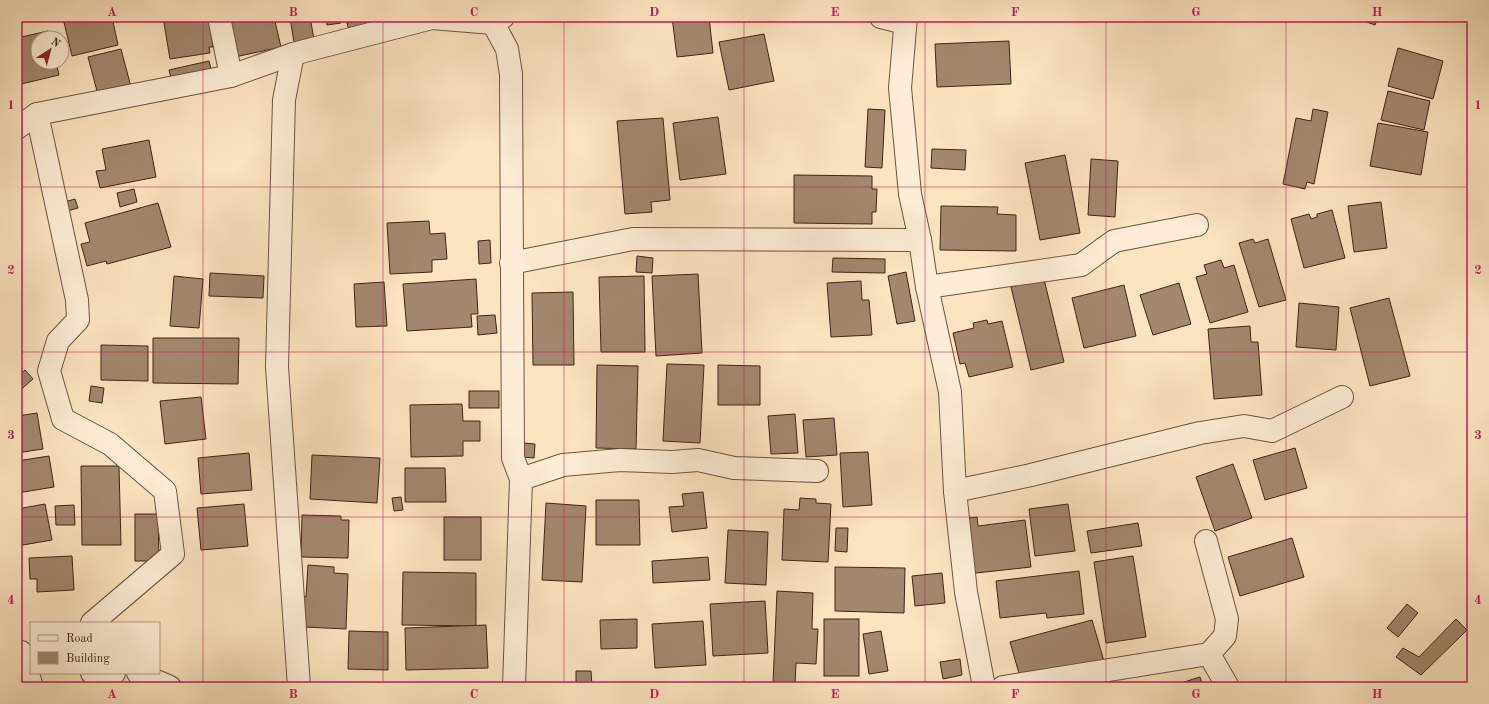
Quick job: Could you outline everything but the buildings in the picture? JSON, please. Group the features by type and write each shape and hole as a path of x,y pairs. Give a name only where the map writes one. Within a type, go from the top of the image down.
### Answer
{"street":[{"path":"219,17 230,76"},
{"path":"881,17 905,20 900,88 910,194 920,240 927,287 950,392 955,491 966,592 984,687"},
{"path":"17,128 37,114 230,76 293,54 432,18 498,20 507,50 511,74 513,458 521,479 514,687"},
{"path":"293,54 284,100 277,367 298,687 309,687"},
{"path":"37,114 78,300 78,320 58,341 49,372 62,419 110,444 165,491 173,554 93,622"},
{"path":"927,287 1081,265 1114,241 1197,225"},
{"path":"511,263 633,240 920,240"},
{"path":"955,491 1031,475 1200,433 1244,426 1272,431 1342,397"},
{"path":"521,479 563,465 620,460 672,462 698,460 734,468 817,471"},
{"path":"1003,687 1209,654 1225,636 1227,619 1206,541"},
{"path":"23,652 32,687"},
{"path":"1209,654 1228,687"},
{"path":"95,674 100,676 109,674"},
{"path":"140,674 170,687"}]}
